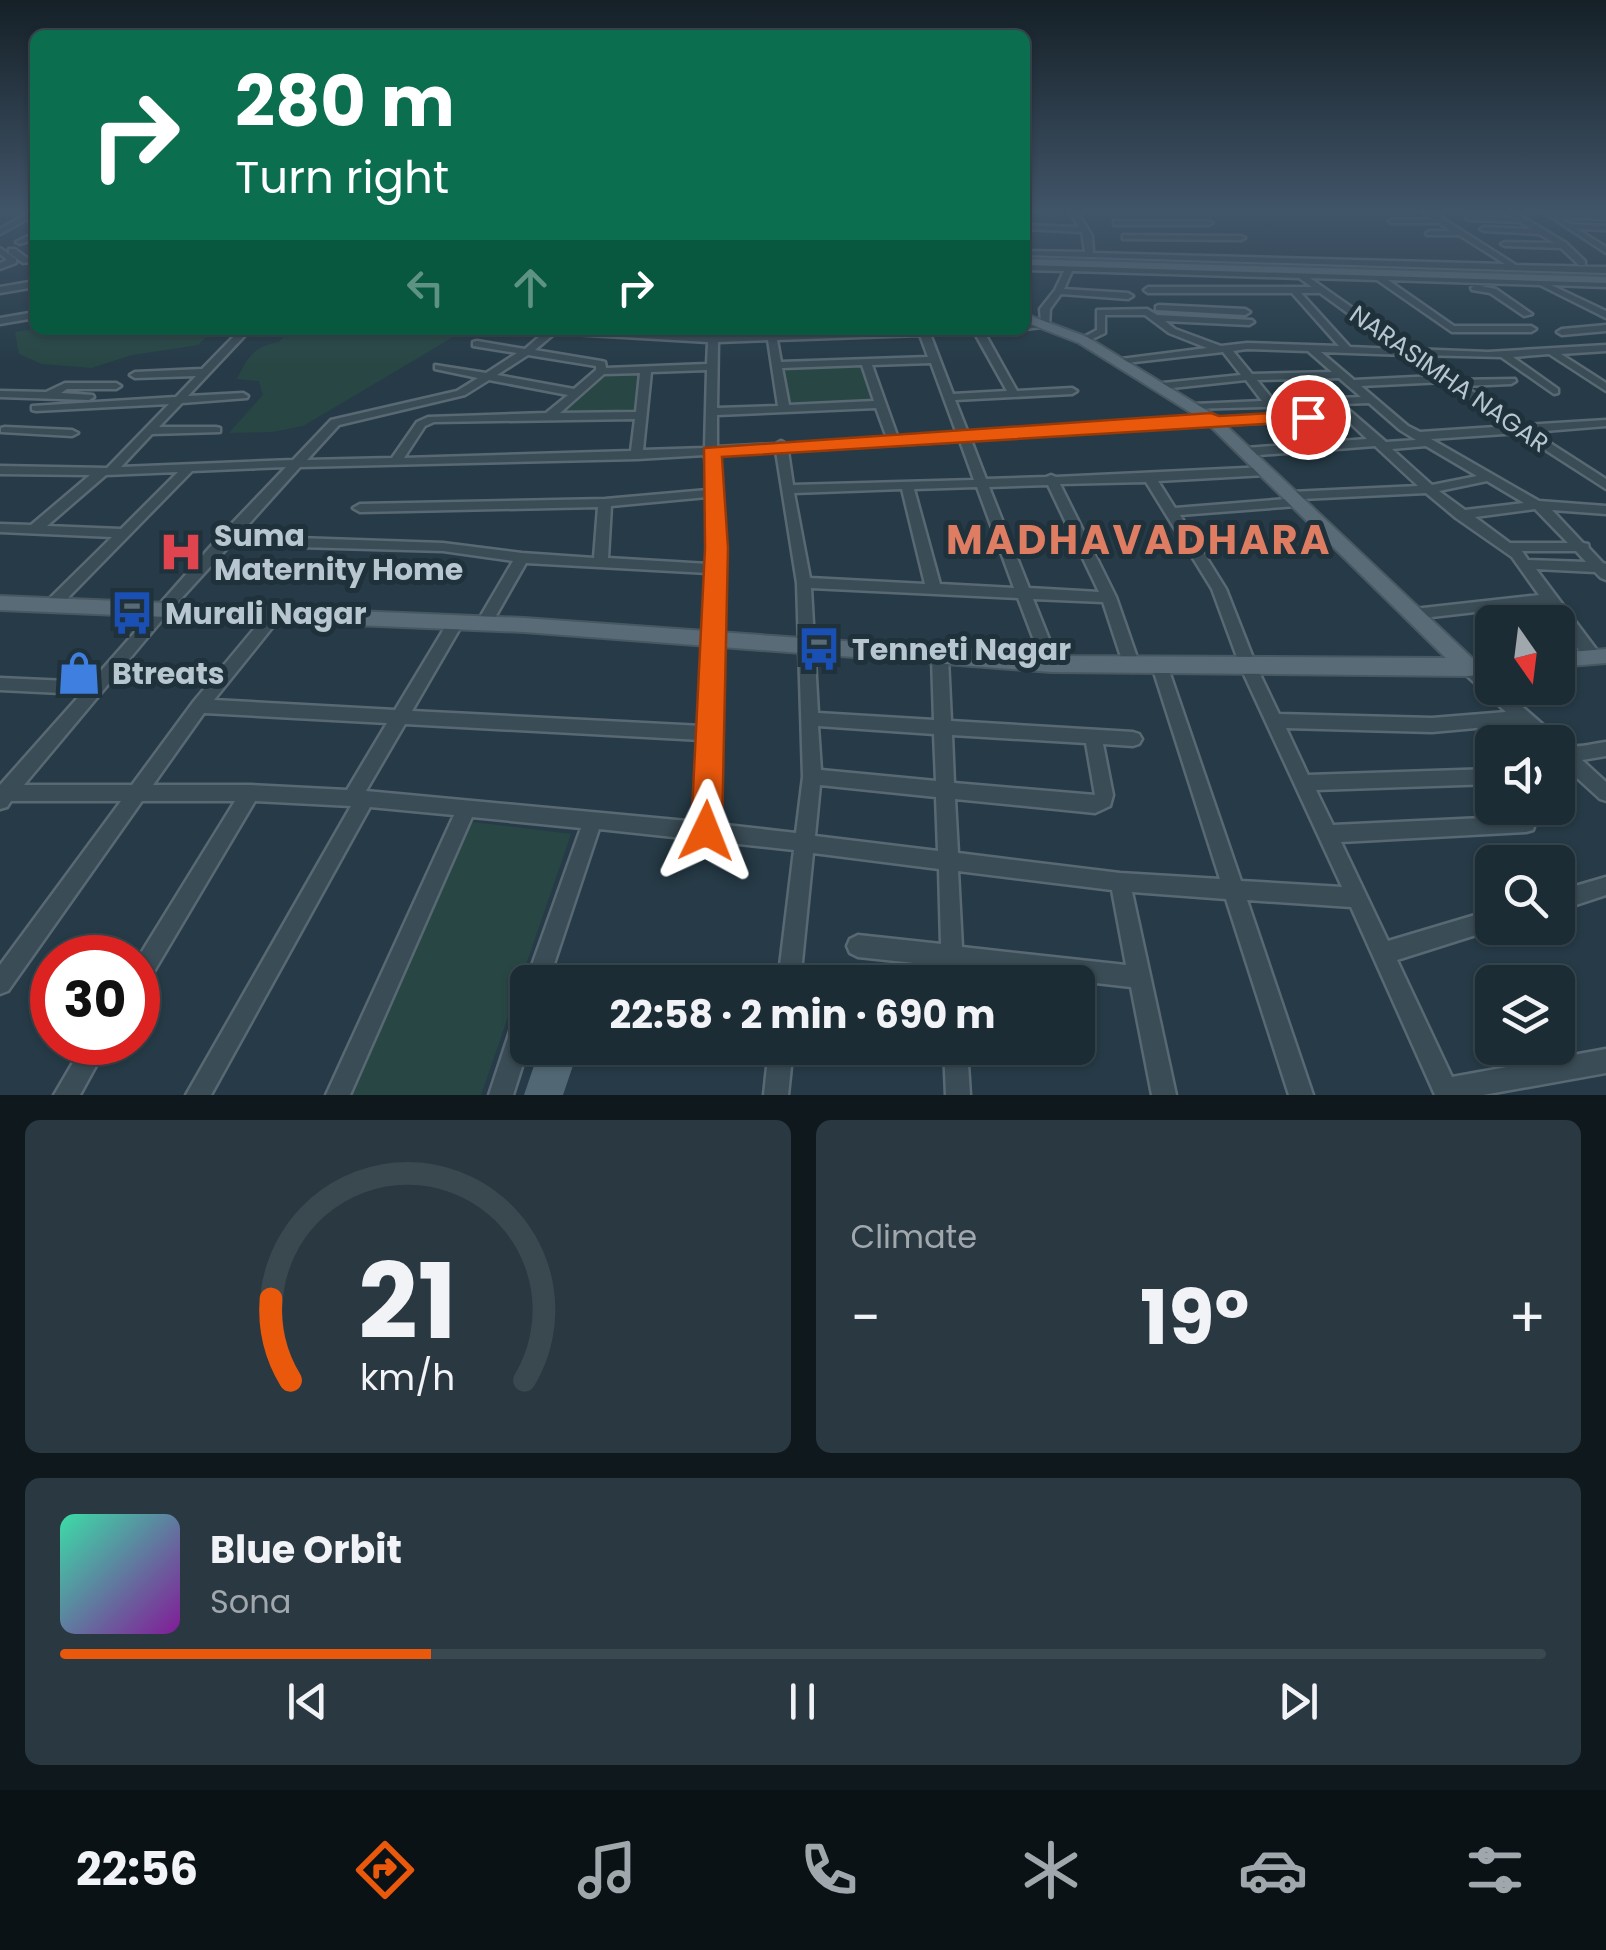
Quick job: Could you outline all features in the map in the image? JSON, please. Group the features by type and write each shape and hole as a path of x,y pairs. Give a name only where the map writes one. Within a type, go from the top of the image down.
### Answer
{"main road":[{"path":"1069,262 1298,273 1606,275"},
{"path":"1100,262 1526,274"},
{"path":"1030,319 1083,340 1164,386 1212,420 1469,668"},
{"path":"0,603 484,624 1051,664 1475,667"}],"street":[{"path":"1035,262 1069,269 1298,273 1402,285 1488,289 1527,314"},
{"path":"1282,262 1526,274"},
{"path":"1507,262 1606,315"},
{"path":"1552,268 1546,263 1582,264 1606,275"},
{"path":"1385,281 1526,274 1552,268 1606,275"},
{"path":"1030,326 1046,324 1045,309 1069,269"},
{"path":"1133,271 1148,290 1154,312 1167,328 1223,349 1269,402"},
{"name":"NARASIMHA NAGAR","path":"1298,273 1449,381 1606,485"},
{"path":"1385,281 1458,329 1531,329"},
{"path":"0,290 30,285"},
{"path":"1402,285 1488,356"},
{"path":"1148,290 1320,290"},
{"path":"1294,290 1346,348"},
{"path":"1059,291 1128,296"},
{"path":"1083,340 1102,331 1100,312 1247,317"},
{"path":"0,321 30,316"},
{"path":"1562,332 1606,328"},
{"path":"35,529 106,472 240,335"},
{"path":"2,796 224,540 341,419 452,396 528,351 547,335"},
{"path":"642,335 713,339 822,335"},
{"path":"925,335 1051,664"},
{"path":"981,335 1014,394"},
{"path":"772,337 784,409"},
{"path":"706,831 715,570 713,339"},
{"path":"477,344 601,364 601,371"},
{"path":"1309,347 1386,415 1485,478 1538,505 1604,570"},
{"path":"1121,362 1223,349 1309,347 1488,356 1606,348"},
{"path":"1552,352 1606,388"},
{"path":"1503,355 1554,391"},
{"path":"778,365 934,360"},
{"path":"866,362 894,440"},
{"path":"439,367 576,393"},
{"path":"549,417 601,371 713,367"},
{"path":"637,455 646,370"},
{"path":"134,375 207,372"},
{"path":"1164,386 1250,377 1511,381"},
{"path":"2,432 66,386 116,386"},
{"path":"948,396 1072,391"},
{"path":"0,394 90,397"},
{"path":"36,408 242,396"},
{"path":"1194,406 1373,400"},
{"path":"1332,402 1430,490 1508,548 1599,657"},
{"path":"712,412 881,404"},
{"path":"396,462 425,421 642,416"},
{"path":"0,470 106,472 637,455 1212,420 1347,416"},
{"path":"1246,452 1606,424"},
{"path":"149,431 216,430"},
{"path":"2,432 72,432"},
{"path":"781,446 804,583 812,777 791,965"},
{"path":"52,605 188,469"},
{"path":"786,490 1266,472"},
{"path":"1150,478 1219,590 1249,668 1446,1093 1606,1061"},
{"path":"1173,512 1430,490 1485,478"},
{"path":"1050,479 1109,597 1132,666"},
{"path":"907,486 933,587"},
{"path":"360,508 606,503 714,493"},
{"path":"601,564 606,503"},
{"path":"1461,515 1538,505 1606,510"},
{"path":"0,528 124,533"},
{"path":"224,540 442,546 522,558 715,570"},
{"path":"1508,548 1583,547"},
{"path":"484,624 522,558"},
{"path":"1524,564 1604,570"},
{"path":"804,583 1109,597"},
{"path":"1414,614 1548,599"},
{"path":"0,983 135,792 274,615"},
{"path":"198,1095 400,716 455,623"},
{"path":"940,658 953,965"},
{"path":"1160,666 1301,1095"},
{"path":"1469,668 1531,725"},
{"path":"0,684 97,689"},
{"path":"200,706 709,733"},
{"path":"1275,721 1432,725 1523,717"},
{"path":"808,719 1133,739"},
{"path":"812,777 1100,803 1104,795 1093,736"},
{"path":"1575,752 1606,749"},
{"path":"1575,766 1606,793"},
{"path":"1305,783 1475,777"},
{"path":"2,796 135,792 358,798 706,831 1120,882 1357,898"},
{"path":"160,941 250,793"},
{"path":"338,1095 467,808"},
{"path":"542,965 593,820"},
{"path":"1328,834 1506,825"},
{"path":"1120,882 1164,1095"},
{"path":"1575,895 1606,886"},
{"path":"1381,954 1475,925"},
{"path":"858,946 1140,976"},
{"path":"66,1095 84,1065"},
{"path":"501,1095 511,1065"},
{"path":"776,1095 780,1065"},
{"path":"957,1065 958,1095"}],"green space":[{"path":"15,332 209,335 198,345 132,355 91,368 42,364 19,354"},
{"path":"284,335 457,335 303,426 272,432 229,433 263,395 259,381 237,379 245,364 258,350 279,342"},
{"path":"866,364 877,402 790,406 784,368"},
{"path":"602,373 642,374 638,413 557,415"},
{"path":"472,822 571,834 526,965 510,965 510,1011 481,1095 344,1095"}],"building":[{"path":"534,1065 573,1065 563,1095 524,1095"}],"place":[{"name":"Suma Maternity Home","path":"181,552"},
{"name":"Murali Nagar","path":"132,613"},
{"name":"Tenneti Nagar","path":"819,649"},
{"name":"Btreats","path":"79,673"}],"district":[{"name":"MADHAVADHARA","path":"1139,540"}],"route":[{"path":"706,831 716,548 711,452 1211,419 1214,422 1308,417"}]}
